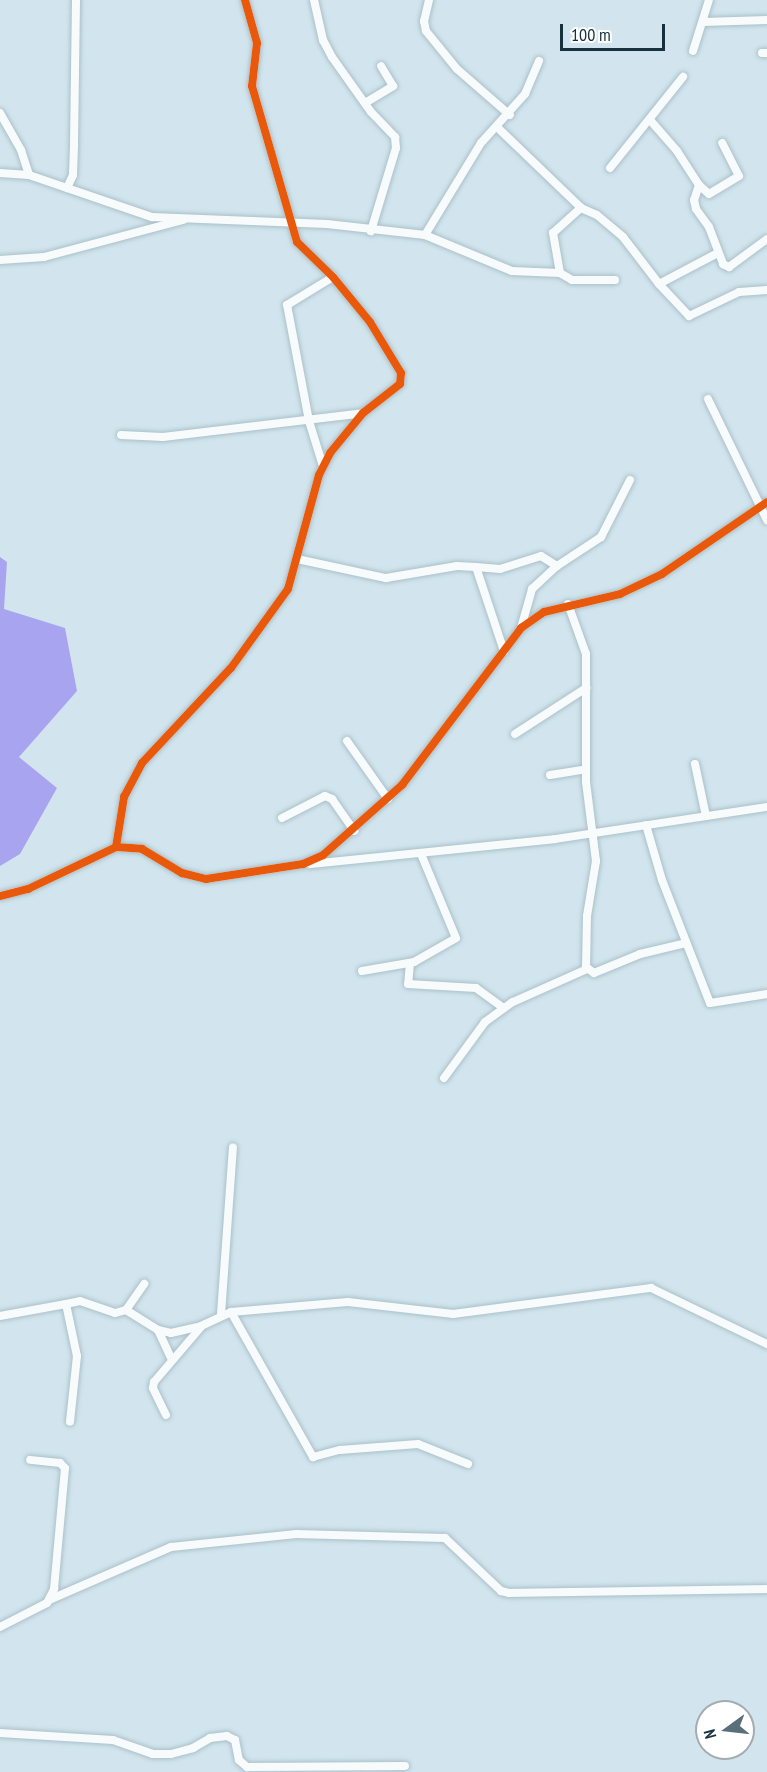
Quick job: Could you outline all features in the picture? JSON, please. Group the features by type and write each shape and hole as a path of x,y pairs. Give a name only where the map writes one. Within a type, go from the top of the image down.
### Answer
{"street":[{"path":"67,188 73,175 76,0"},
{"path":"116,847 124,797 142,762 231,668 288,589 323,467 363,413 392,393 400,384 401,373 370,322 333,277 297,242 252,86 257,43 245,0"},
{"path":"314,0 323,40 365,103 395,137 396,148 371,231"},
{"path":"429,0 424,21 426,31 457,69 510,115"},
{"path":"693,51 709,0"},
{"path":"703,22 767,20"},
{"path":"425,235 481,143 510,115 530,87 539,61"},
{"path":"365,103 393,86 381,66"},
{"path":"610,168 683,77"},
{"path":"0,113 21,150 29,175"},
{"path":"650,120 678,151 699,185 709,194 739,176 722,143"},
{"path":"498,128 581,208 597,215 623,237 659,284 689,316 739,292 767,290"},
{"path":"0,173 29,175 153,217 293,225 327,224 371,231 425,235 512,271 560,273 572,280 615,280"},
{"path":"699,185 694,200 696,209 709,227 716,254 729,267 767,239"},
{"path":"560,273 553,233 581,208"},
{"path":"0,261 44,257 166,227 187,218"},
{"path":"659,284 716,254"},
{"path":"323,467 309,421 287,305 333,277"},
{"path":"708,399 723,423 759,507 767,520"},
{"path":"121,435 152,438 363,413"},
{"path":"521,628 532,589 557,566 600,537 630,480"},
{"path":"303,864 323,855 354,831 388,799 521,628 544,612 568,604 620,594 662,574 767,502"},
{"path":"297,559 386,578 457,566 500,569 541,556 557,566"},
{"path":"476,567 504,651"},
{"path":"568,604 585,643 586,769 596,875 587,916 587,969"},
{"path":"515,734 586,688"},
{"path":"346,741 388,799"},
{"path":"695,764 706,816"},
{"path":"550,775 586,769"},
{"path":"282,818 325,796 332,799 354,831"},
{"path":"0,896 28,889 116,847 142,849 182,873 206,879 303,864 421,854 591,834 767,807"},
{"path":"646,825 652,852 710,1003 767,994"},
{"path":"362,971 410,963 456,938 421,854"},
{"path":"587,969 594,973 640,954 686,943"},
{"path":"410,963 408,984 476,988 504,1008"},
{"path":"444,1078 485,1022 504,1008 587,969"},
{"path":"221,1314 232,1147"},
{"path":"0,1316 80,1300 115,1313 126,1310 144,1284"},
{"path":"166,1415 153,1388 171,1359 201,1326 221,1314 231,1312 348,1302 453,1314 651,1288 767,1344"},
{"path":"66,1304 77,1356 70,1422"},
{"path":"126,1310 158,1330 171,1333 201,1326"},
{"path":"231,1312 297,1423 313,1457 340,1450 418,1444 468,1464"},
{"path":"158,1330 171,1359"},
{"path":"30,1460 60,1463 66,1468 54,1589 49,1600"},
{"path":"0,1627 49,1600 171,1547 297,1534 445,1538 501,1591 509,1593 767,1589"},
{"path":"0,1733 113,1740 137,1751 162,1754 193,1748 210,1737 227,1736 235,1740 239,1760 247,1767 405,1766"}],"shaded area":[{"path":"0,557 7,562 4,609 65,628 77,691 19,757 57,788 20,854 0,866"}],"cycle path":[{"path":"116,847 124,797 142,763 231,668 288,589 319,475 330,453 363,413 400,384 401,373 370,322 333,277 297,242 252,86 257,43 245,0"},
{"path":"0,896 28,889 116,847 142,849 182,873 206,879 303,864 323,855 402,785 521,628 544,612 620,594 662,574 767,502"}]}
